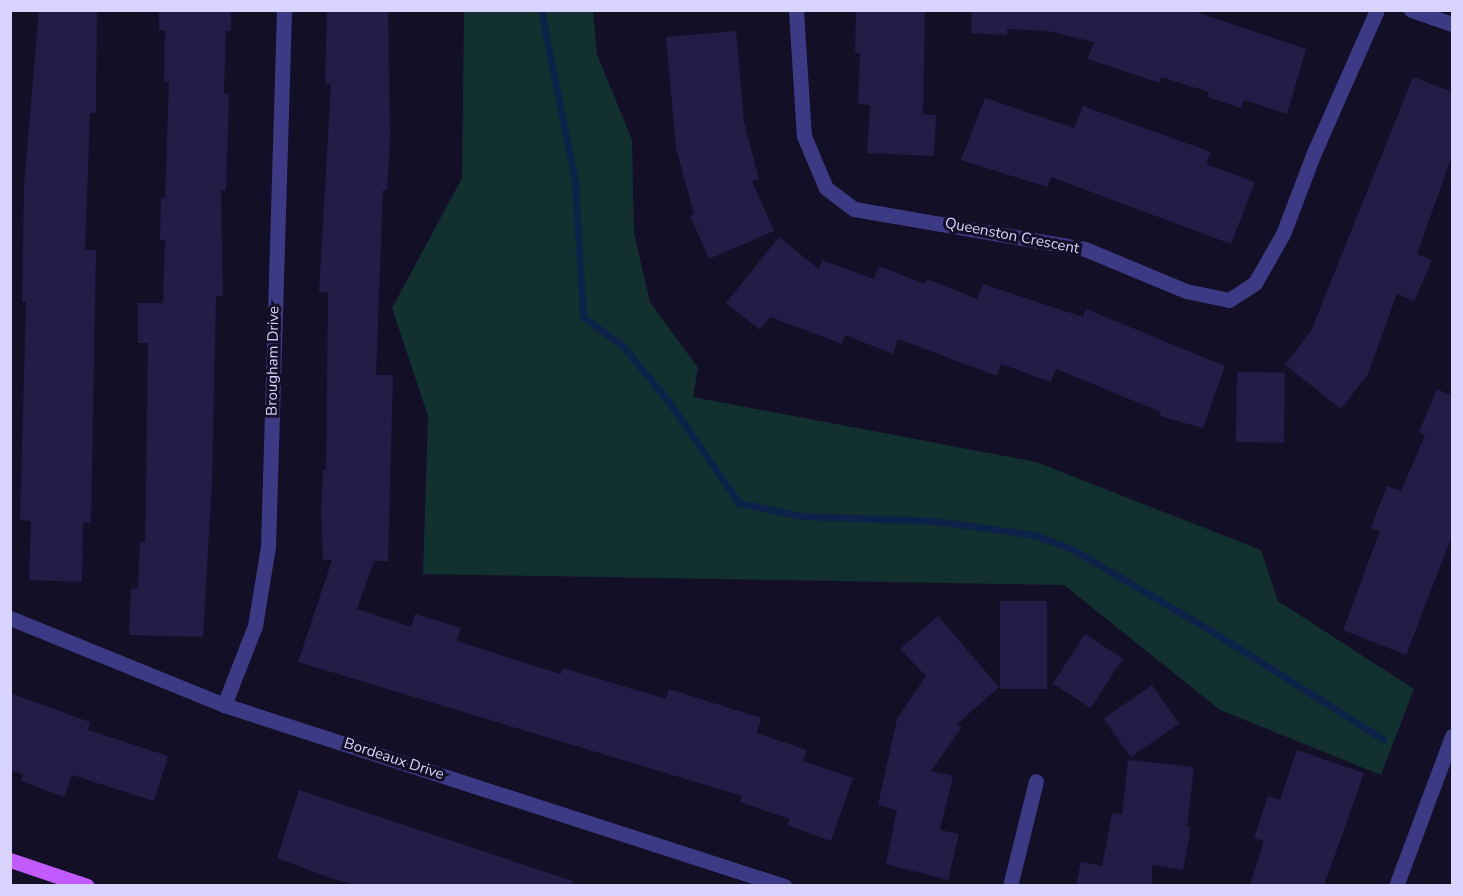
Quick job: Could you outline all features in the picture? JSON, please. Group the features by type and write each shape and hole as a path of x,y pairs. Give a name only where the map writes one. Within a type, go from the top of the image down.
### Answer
{"main road":[{"path":"10,860 87,885"}],"street":[{"name":"Brougham Drive","path":"224,705 255,626 268,547 284,10"},
{"name":"Queenston Crescent","path":"796,10 804,136 826,188 855,209 1085,249 1186,291 1229,300 1255,283 1283,234 1312,155 1377,10"},
{"path":"1412,10 1452,24"},
{"name":"Bordeaux Drive","path":"10,618 224,705 784,885"},
{"path":"1396,885 1452,736"},
{"path":"1010,885 1036,781"}],"green space":[{"path":"464,11 593,11 597,54 632,140 634,233 650,302 698,368 693,397 1036,462 1261,550 1278,601 1414,689 1381,775 1220,710 1064,585 423,574 428,416 392,308 462,178"}],"building":[{"path":"39,10 97,10 96,113 90,113 85,250 96,250 91,523 83,522 82,582 29,580 31,521 20,520 26,302 22,302 24,185"},
{"path":"159,10 231,10 231,31 226,31 224,94 229,94 226,191 221,190 223,296 216,296 212,481 203,637 129,635 131,589 138,589 140,542 145,542 148,343 138,343 138,303 163,303 165,240 160,240 161,198 165,198 169,82 164,82 165,30 159,30"},
{"path":"327,10 388,10 390,138 387,190 383,190 376,375 393,375 388,561 374,561 357,609 411,627 415,614 461,628 457,641 561,674 563,668 666,699 669,689 761,718 757,733 807,750 803,761 853,778 831,841 787,825 790,819 740,802 742,796 298,662 332,560 323,560 321,509 323,470 326,470 328,292 319,292 331,84 325,83"},
{"path":"856,10 925,10 923,114 936,115 934,156 867,153 870,105 858,104 860,53 855,53"},
{"path":"972,10 1190,10 1306,49 1287,114 1244,100 1241,108 1207,97 1209,92 1161,77 1159,83 1088,59 1094,42 1048,31 1007,29 1007,35 971,33"},
{"path":"736,31 744,122 759,179 752,181 774,231 709,259 690,216 694,214 676,148 666,37"},
{"path":"1413,77 1452,92 1452,156 1417,254 1432,260 1414,301 1397,294 1368,374 1341,409 1285,365 1311,331"},
{"path":"985,98 1074,128 1083,106 1211,152 1206,164 1255,182 1231,244 1051,177 1047,187 961,160"},
{"path":"779,237 819,269 822,260 874,279 879,266 925,284 927,279 977,299 983,284 1083,317 1086,309 1225,366 1203,428 1160,416 1161,412 1056,369 1051,382 1001,364 997,376 898,339 893,354 845,335 842,344 770,317 760,330 726,303"},
{"path":"1237,372 1285,373 1284,443 1236,442"},
{"path":"1437,389 1452,396 1452,536 1406,655 1343,630 1380,531 1371,528 1387,486 1401,491 1425,435 1419,432"},
{"path":"1000,601 1047,601 1047,689 1000,689"},
{"path":"938,616 999,687 957,724 962,727 931,771 953,776 940,830 959,834 948,880 886,864 897,810 878,805 897,719 926,676 900,649"},
{"path":"1085,634 1123,659 1091,708 1053,683"},
{"path":"1152,685 1179,724 1131,757 1104,719"},
{"path":"10,693 90,722 88,730 168,756 154,801 72,775 64,797 21,781 23,774 10,770"},
{"path":"1297,750 1364,773 1324,885 1250,885 1264,841 1254,838 1268,796 1280,800"},
{"path":"1128,760 1194,767 1187,827 1191,827 1183,870 1152,865 1152,885 1076,885 1081,862 1102,866 1112,813 1122,814"},
{"path":"299,790 573,881 572,885 355,885 328,877 277,858"}],"waterway":[{"path":"541,10 575,181 583,317 622,345 669,402 739,503 801,516 936,521 1035,535 1074,550 1213,632 1383,739"}]}
